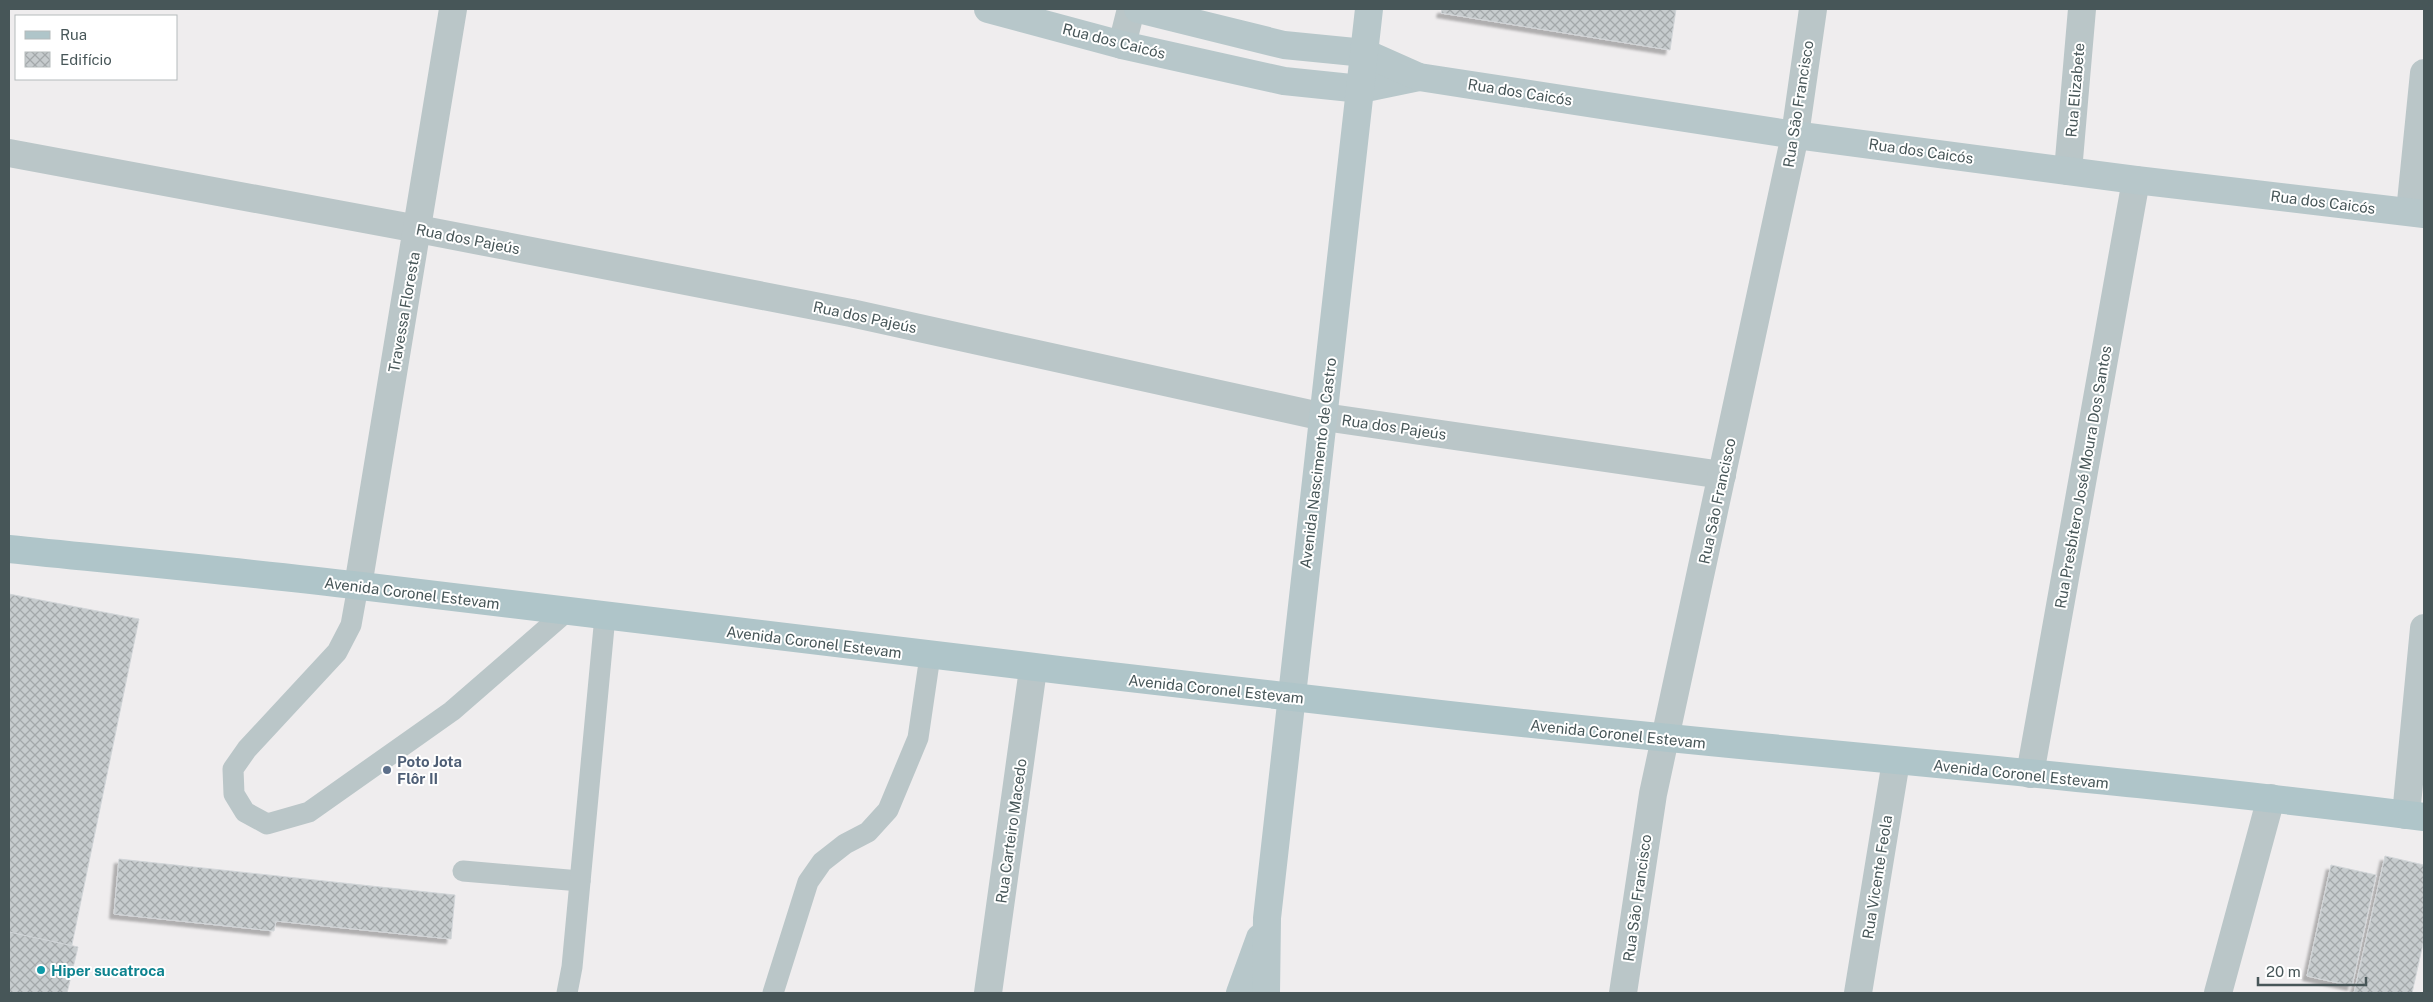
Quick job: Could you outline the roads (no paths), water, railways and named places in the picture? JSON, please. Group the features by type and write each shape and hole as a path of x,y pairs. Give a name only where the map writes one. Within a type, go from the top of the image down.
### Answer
{"main road":[{"name":"Avenida Coronel Estevam","path":"9,549 358,586 1033,669 1290,698 1667,739 2271,798 2415,816"}],"street":[{"name":"Travessa Floresta","path":"358,586 453,9"},
{"name":"Rua dos Caicós","path":"988,9 1122,45 1284,81 1361,89 1419,77"},
{"path":"1122,45 1131,9"},
{"name":"Rua dos Caicós","path":"1138,9 1284,45 1365,53 1419,77 1795,135 2136,180 2417,213"},
{"name":"Avenida Nascimento de Castro","path":"1266,993 1267,918 1290,698 1370,9"},
{"name":"Rua São Francisco","path":"1623,993 1644,844 1795,135 1813,9"},
{"name":"Rua Elizabete","path":"2068,171 2082,9"},
{"path":"2417,213 2424,73"},
{"name":"Rua dos Pajeús","path":"9,154 418,229 851,313 1324,417 1722,475"},
{"name":"Rua Presbítero José Moura Dos Santos","path":"2030,774 2136,180"},
{"path":"2415,816 2424,628"},
{"name":"Rua Carteiro Macedo","path":"988,993 1033,669"},
{"name":"Rua Vicente Feola","path":"1858,993 1896,761"},
{"path":"2218,993 2271,798"},
{"name":"Avenida Nascimento de Castro","path":"1240,993 1267,918"}],"lane":[{"path":"358,586 351,625 337,652 253,742 233,769 234,794 245,812 267,824 309,812 452,711 567,611"},
{"path":"567,993 572,967 605,616"},
{"path":"773,993 808,882 822,862 845,844 868,832 888,810 918,738 930,656"},
{"path":"463,871 580,881"}],"place":[{"name":"Poto Jota Flôr II","path":"387,770"},
{"name":"Hiper sucatroca","path":"41,970"}]}
